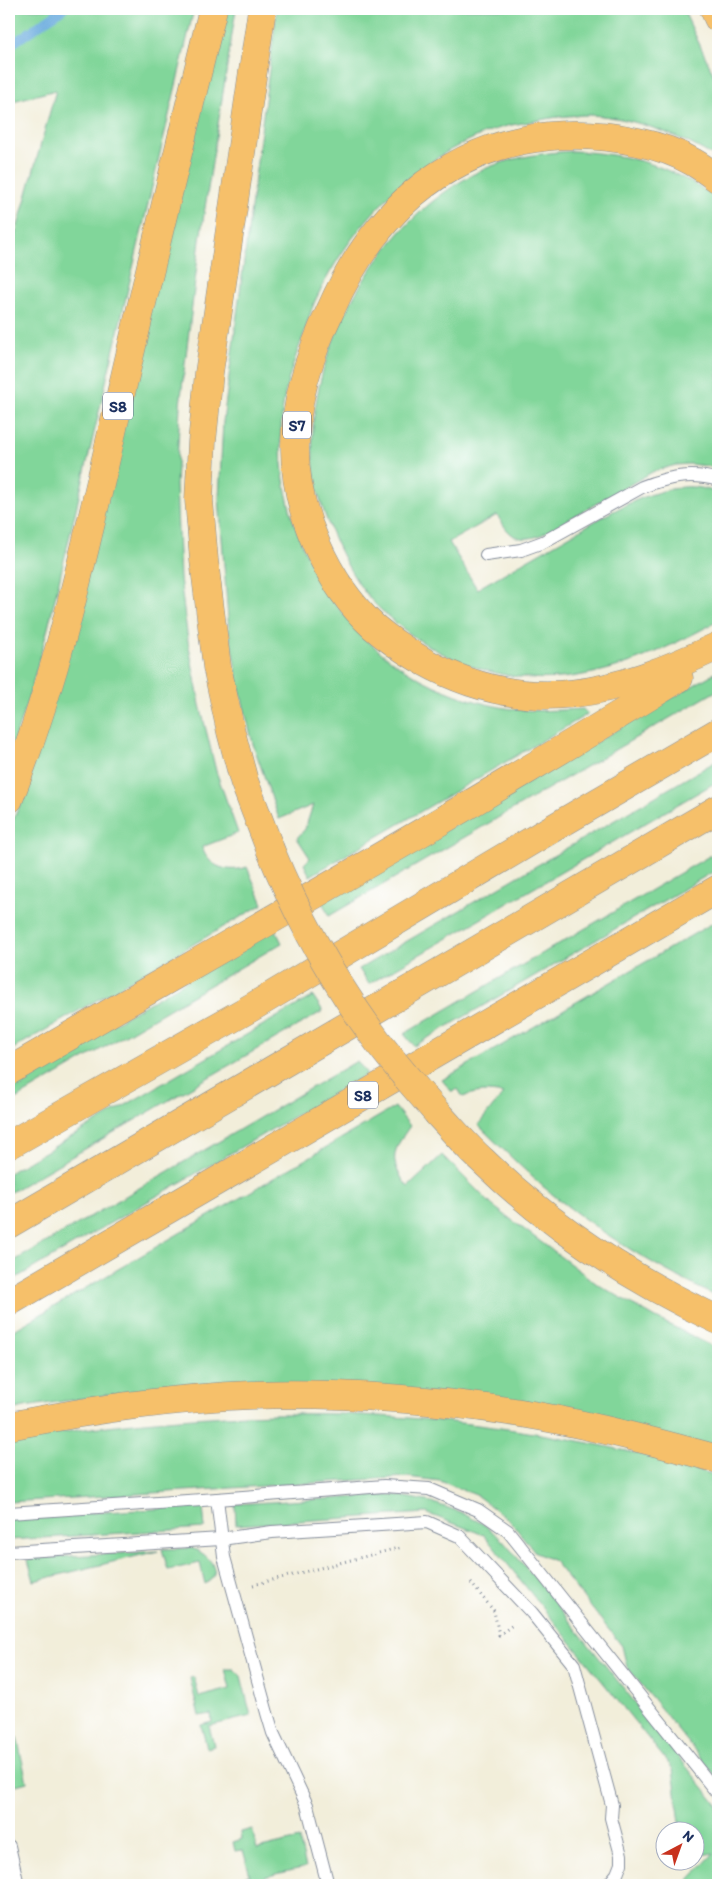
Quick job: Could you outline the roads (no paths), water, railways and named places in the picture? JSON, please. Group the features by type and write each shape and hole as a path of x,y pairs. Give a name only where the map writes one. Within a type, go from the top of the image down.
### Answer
{"highway":[{"name":"S8","path":"9,799 28,750 64,633 213,9"},
{"path":"262,9 209,373 202,442 199,500 209,605 219,676 244,781 287,891 312,941 341,989 373,1036 438,1114 490,1168 527,1200 590,1248 642,1280 718,1320"},
{"path":"714,9 718,18"},
{"name":"S7","path":"718,179 692,161 656,146 612,136 566,134 525,138 483,152 449,168 413,194 389,218 366,247 344,280 316,343 305,376 294,445 296,474 313,536 327,566 347,596 373,626 403,649 447,674 478,685 522,694 562,696 606,689 639,680 718,646"},
{"path":"9,1071 599,727 718,653"},
{"path":"9,1145 254,1006 718,732"},
{"path":"9,1224 718,809"},
{"name":"S8","path":"9,1302 718,890"},
{"path":"9,1426 111,1408 168,1402 252,1395 324,1395 435,1402 538,1416 644,1439 718,1459"}],"lane":[{"path":"486,555 521,550 543,542 642,487 659,480 680,476 704,476 718,480"},
{"path":"9,1513 384,1486 429,1489 478,1510 508,1532 718,1794"},
{"path":"217,1499 224,1558 232,1590 274,1733 307,1806 328,1885"},
{"path":"9,1552 221,1539 272,1532 427,1522 459,1536 532,1613 574,1665 612,1804 611,1818 621,1855 621,1864 617,1874 608,1885"},
{"path":"9,1846 18,1885"}],"waterway":[{"path":"9,46 63,9"}]}
